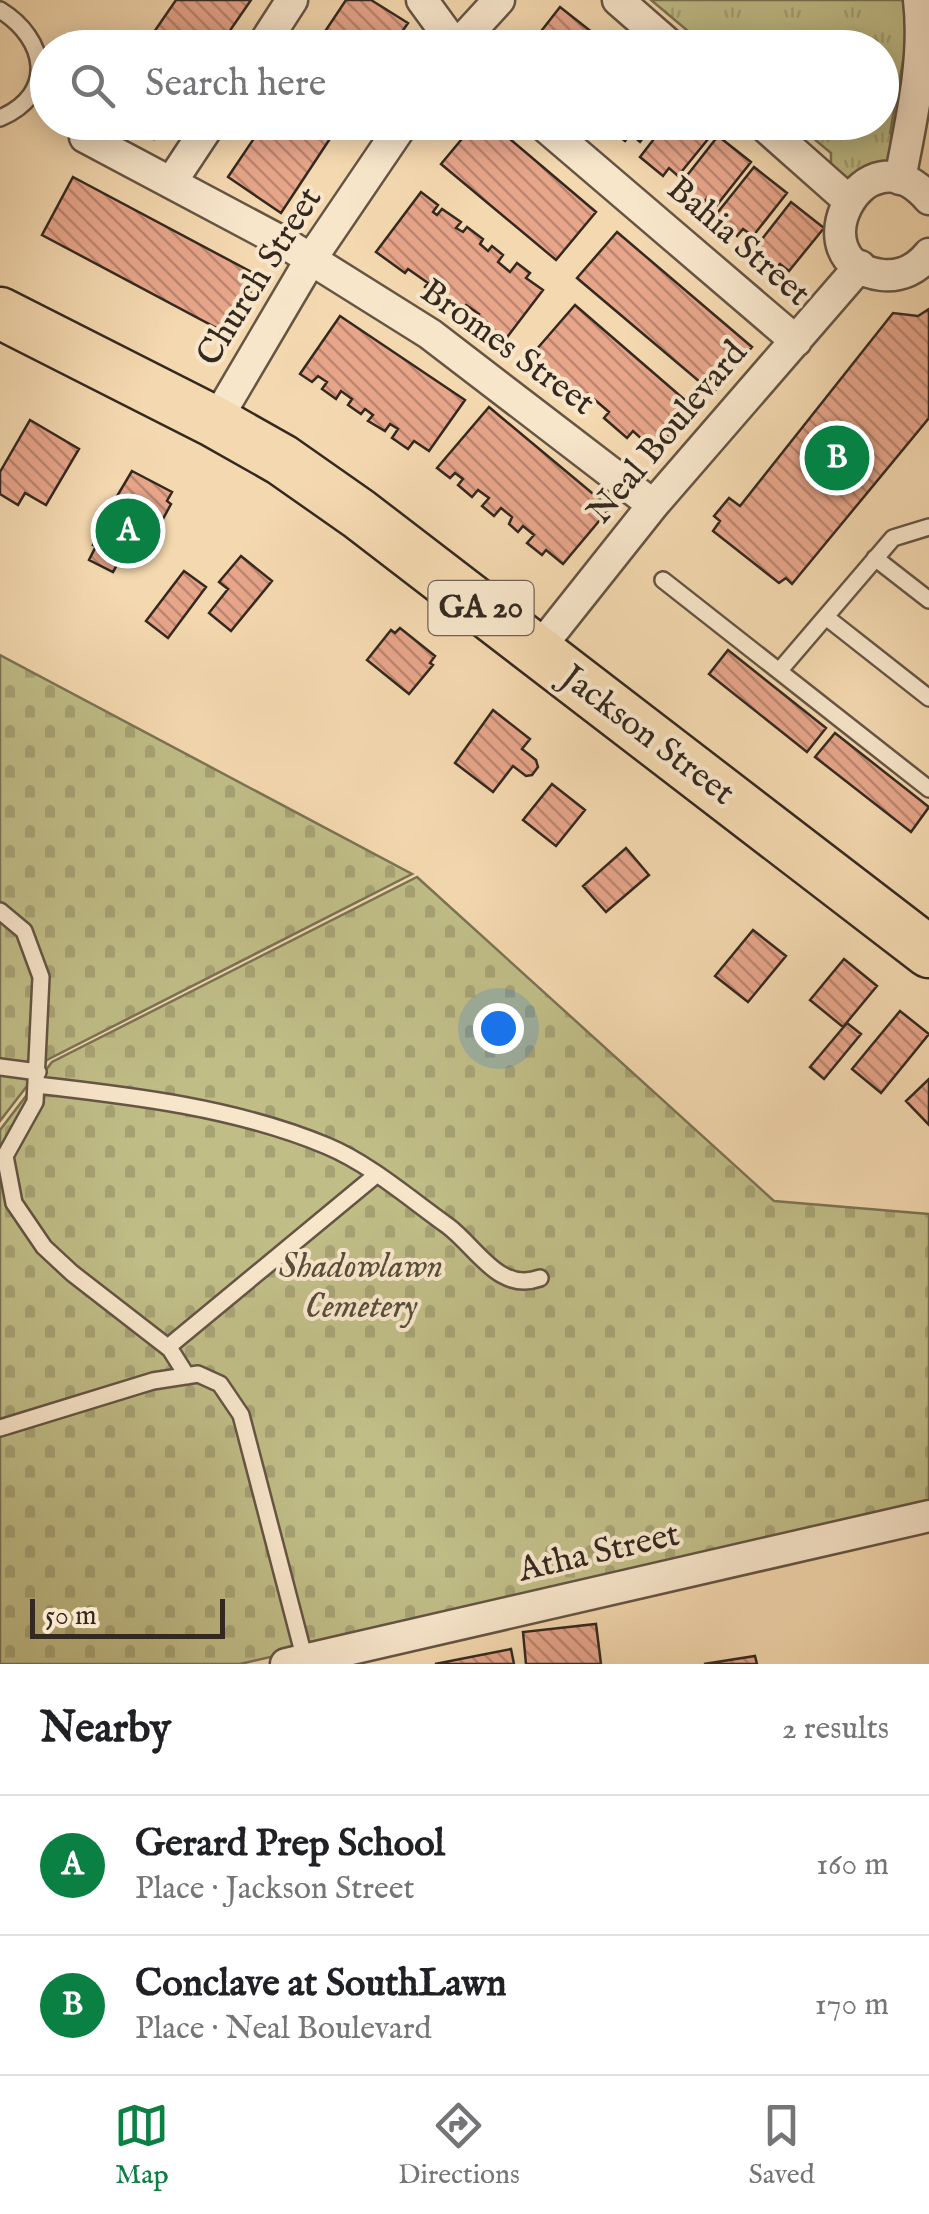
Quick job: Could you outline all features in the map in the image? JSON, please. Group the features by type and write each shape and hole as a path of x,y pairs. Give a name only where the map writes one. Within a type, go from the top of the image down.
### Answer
{"highway":[{"name":"Jackson Street","path":"0,314 282,460 359,514 929,952"}],"street":[{"path":"273,30 292,0"},
{"path":"422,0 444,30"},
{"path":"472,30 499,0"},
{"path":"618,0 652,30"},
{"path":"900,179 912,116 923,11"},
{"name":"Bromes Street","path":"91,140 311,259 430,334 653,506"},
{"path":"172,181 199,140"},
{"name":"Church Street","path":"215,422 311,259 392,140"},
{"name":"Bahia Street","path":"561,140 796,341"},
{"path":"780,140 848,200"},
{"path":"928,257 902,274 873,273 860,266 842,242 841,213 848,200 870,181 900,179 915,185 929,199"},
{"name":"Neal Boulevard","path":"537,651 653,506 860,266"},
{"name":"Atha Street","path":"296,1662 929,1516"}],"lane":[{"path":"4,0 0,10 26,30 30,38"},
{"path":"0,118 22,107 30,96"},
{"path":"780,670 893,538 929,527"},
{"path":"876,558 929,600"},
{"path":"663,580 929,789"},
{"path":"826,616 929,698"},
{"path":"0,911 24,931 41,977 35,1102 3,1157 14,1203 44,1247 168,1347 188,1376"},
{"path":"0,1067 37,1078 208,1110 329,1147 376,1175 455,1232 492,1270 524,1284 540,1278"},
{"path":"168,1347 376,1175"},
{"path":"0,1428 153,1381 198,1374 220,1384 241,1415 296,1662"}],"green space":[{"path":"651,0 907,0 912,45 904,56 899,84 899,30 687,30"},
{"path":"815,140 899,143 888,167 851,180 842,179 831,166 831,153"},
{"path":"0,655 412,874 47,1060 0,1121"},
{"name":"Shadowlawn Cemetery","path":"417,877 774,1201 929,1214 929,1505 240,1664 0,1664 0,1130 52,1062"}],"building":[{"path":"176,0 251,0 230,30 155,30"},
{"path":"346,0 371,0 408,23 403,30 326,30"},
{"path":"560,7 589,30 542,30"},
{"path":"253,140 329,140 281,213 228,177"},
{"path":"461,140 511,140 596,212 556,260 441,164"},
{"path":"653,140 707,140 678,176 669,168 663,176 640,157"},
{"path":"715,140 723,140 751,162 717,205 707,198 702,205 678,187"},
{"path":"754,167 787,193 753,236 743,229 737,236 714,217"},
{"path":"73,177 259,276 228,334 42,235"},
{"path":"421,192 438,205 433,212 437,215 442,209 461,222 456,228 463,232 467,227 483,239 480,244 488,251 492,246 503,255 498,262 510,272 517,263 530,273 526,278 543,290 505,340 476,319 479,314 466,305 460,312 425,287 428,283 408,269 405,273 376,252"},
{"path":"791,202 824,228 789,271 780,264 774,271 751,253"},
{"path":"617,232 752,347 713,393 577,278"},
{"path":"575,305 693,407 655,451 633,431 627,438 604,418 609,412 588,394 581,402 529,358"},
{"path":"929,309 929,418 792,584 786,578 779,583 713,531 720,521 714,516 729,498 740,506 893,313 918,316"},
{"path":"340,316 465,400 429,451 414,441 408,449 392,438 398,429 390,424 385,431 368,421 373,415 365,409 361,414 348,405 352,399 341,391 336,399 322,389 327,382 318,376 312,382 300,374"},
{"path":"489,407 610,508 563,564 546,550 542,555 527,543 534,535 523,526 518,532 509,524 512,517 501,508 494,516 482,506 489,498 478,490 472,497 458,485 463,479 455,473 450,478 437,468"},
{"path":"30,420 79,449 46,505 25,493 18,505 0,494 0,472"},
{"path":"132,471 172,492 167,501 171,504 149,545 143,551 129,543 113,572 89,560 104,518"},
{"path":"241,556 272,581 231,631 209,613 228,589 219,582"},
{"path":"184,571 206,587 168,638 146,621"},
{"path":"400,628 435,656 430,663 433,665 409,694 367,660 391,630 395,633"},
{"path":"728,650 826,728 807,752 709,674"},
{"path":"493,710 530,739 522,749 536,760 538,767 526,776 513,766 493,792 455,763"},
{"path":"835,733 929,807 911,832 815,757"},
{"path":"552,784 585,810 556,846 523,820"},
{"path":"626,848 649,875 606,912 583,886"},
{"path":"753,930 786,956 748,1002 715,976"},
{"path":"844,959 877,986 843,1027 810,1000"},
{"path":"900,1011 929,1034 881,1093 852,1069"},
{"path":"847,1023 861,1034 824,1079 810,1067"},
{"path":"929,1079 929,1125 906,1101"},
{"path":"596,1624 601,1664 526,1664 523,1632"},
{"path":"511,1649 514,1664 435,1664"},
{"path":"755,1656 757,1664 704,1664"}],"place":[{"name":"Conclave at SouthLawn","path":"837,458"},
{"name":"Gerard Prep School","path":"128,531"}]}
